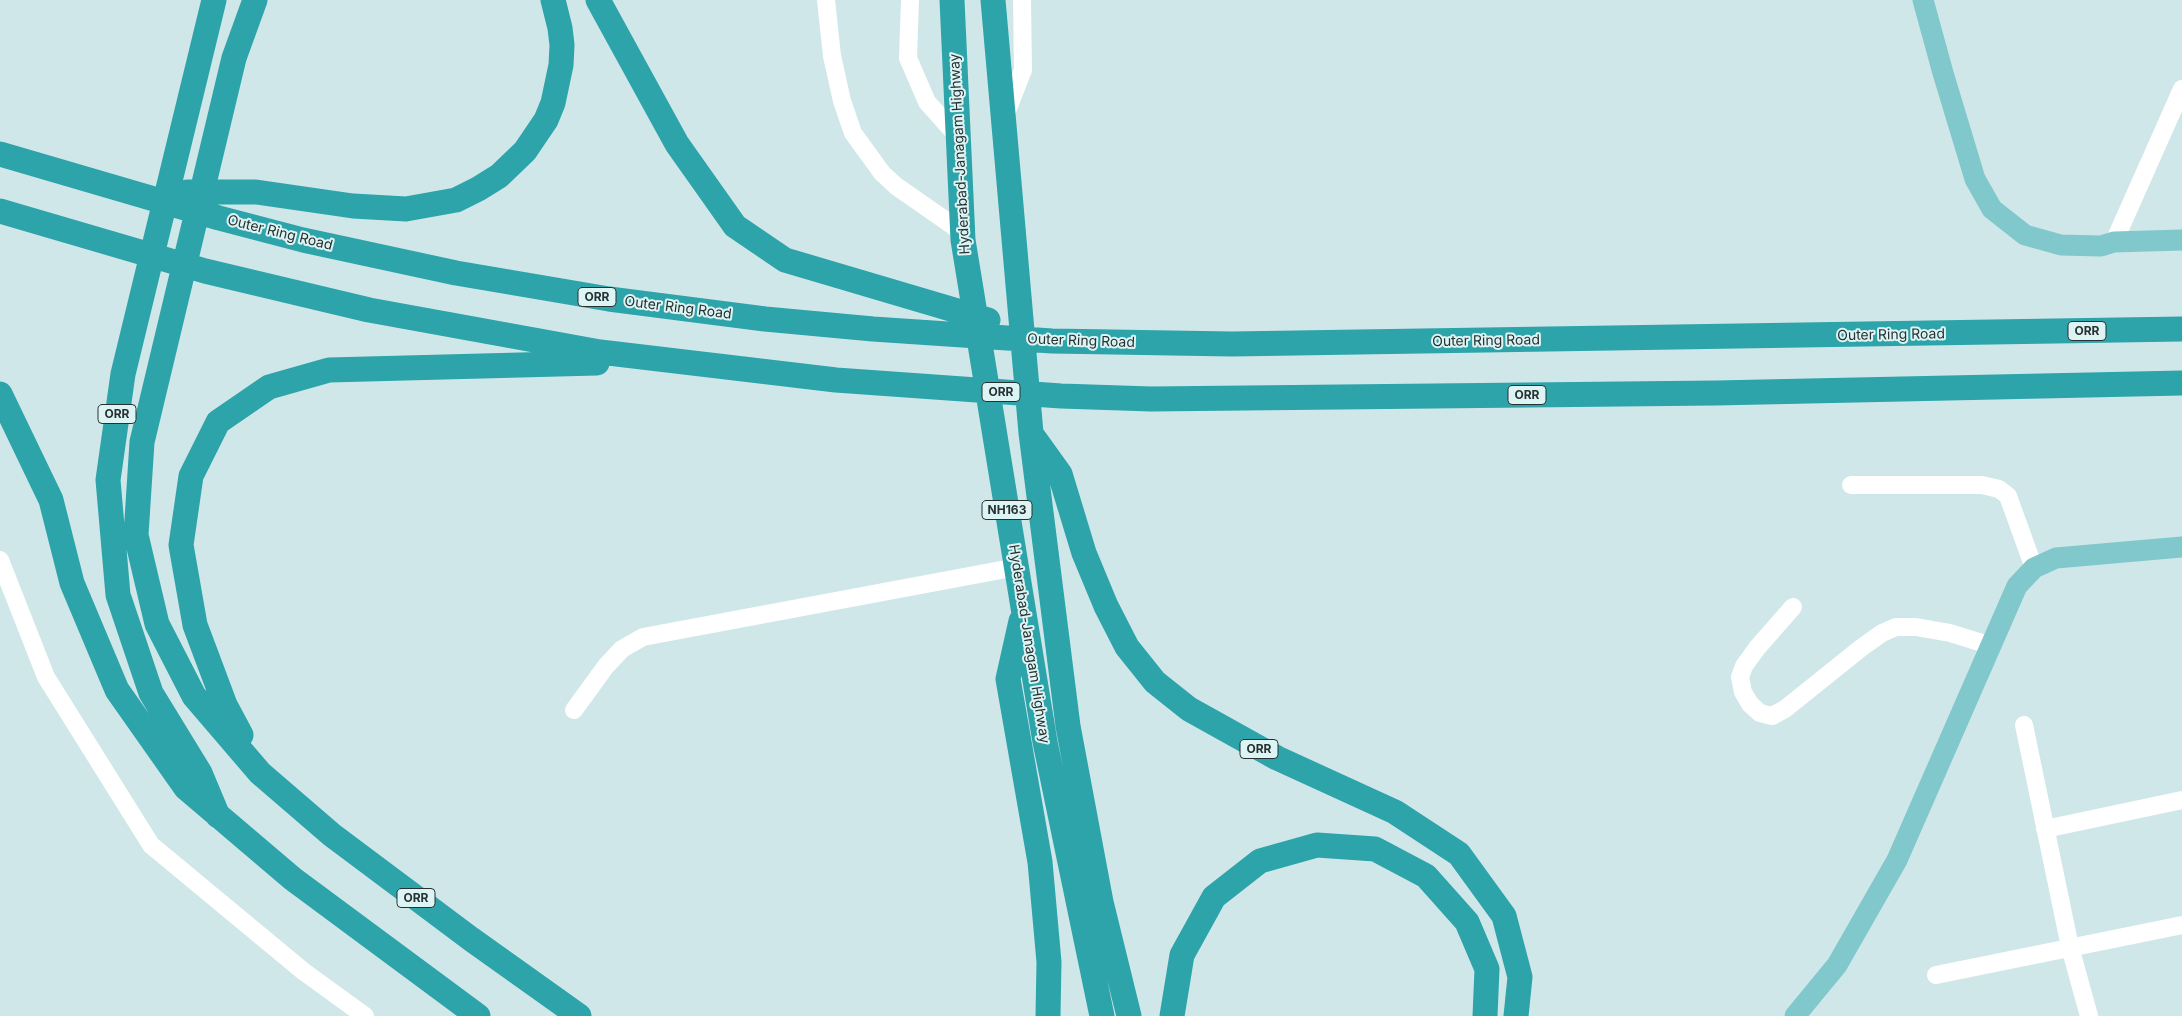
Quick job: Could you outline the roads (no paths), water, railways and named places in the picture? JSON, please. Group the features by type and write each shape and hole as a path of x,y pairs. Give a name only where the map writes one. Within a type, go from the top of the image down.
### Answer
{"highway":[{"name":"ORR","path":"214,0 123,374 108,480 118,595 151,692 200,773 218,816"},
{"name":"ORR","path":"255,0 234,58 142,442 136,535 157,624 194,696 260,772 340,841 578,1016"},
{"path":"134,194 226,190 256,192 353,206 406,209 456,200 499,176 526,150 546,120 553,103 561,65 562,45 560,28 553,0"},
{"path":"598,0 677,144 735,226 785,260 928,301 1052,341"},
{"name":"Hyderabad-Janagam Highway","path":"952,0 962,232 1046,742 1102,1016"},
{"name":"Hyderabad-Janagam Highway","path":"993,0 1031,433 1068,726 1101,902 1128,1016"},
{"name":"Outer Ring Road","path":"0,154 219,218 381,257 542,288 755,318 933,334 1052,341 1232,344 2182,328"},
{"name":"ORR","path":"0,211 206,271 436,324 661,361 826,380 1061,396 1151,398 1726,393 2182,383"},
{"name":"ORR","path":"260,772 225,705 195,625 182,545 191,476 218,422 269,387 329,370 661,361"},
{"name":"ORR","path":"0,394 51,500 72,584 117,690 186,788 293,879 478,1016"},
{"name":"ORR","path":"1031,433 1060,474 1084,553 1106,606 1127,647 1155,682 1197,714 1277,758 1395,812 1459,854 1504,916 1520,977 1516,1016"},
{"path":"1023,608 1008,679 1040,862 1049,962 1048,1016"},
{"path":"1172,1016 1182,956 1214,897 1260,861 1317,844 1374,849 1426,876 1467,922 1487,969 1485,1016"}],"main road":[{"path":"1923,0 1975,179 1992,209 2025,235 2061,245 2101,246 2114,242 2182,240"},
{"path":"1795,1016 1837,966 1897,860 2017,586 2034,568 2056,558 2182,547"}],"street":[{"path":"826,0 832,56 842,101 852,133 882,173 896,186 962,232"},
{"path":"910,0 908,58 927,102 958,138"},
{"path":"1003,120 1023,70 1022,0"},
{"path":"2114,242 2182,89"},
{"path":"1851,485 1982,485 1999,489 2008,496 2034,568"},
{"path":"0,560 46,677 152,845 302,971 365,1016"},
{"path":"574,710 606,666 622,650 643,636 1017,567"},
{"path":"1793,607 1757,648 1744,666 1740,677 1743,692 1750,704 1760,713 1772,716 1785,709 1861,648 1882,633 1896,627 1916,627 1950,633 1992,646"},
{"path":"2024,725 2070,947 2089,1016"},
{"path":"2046,829 2182,800"},
{"path":"1936,975 2182,925"}]}
